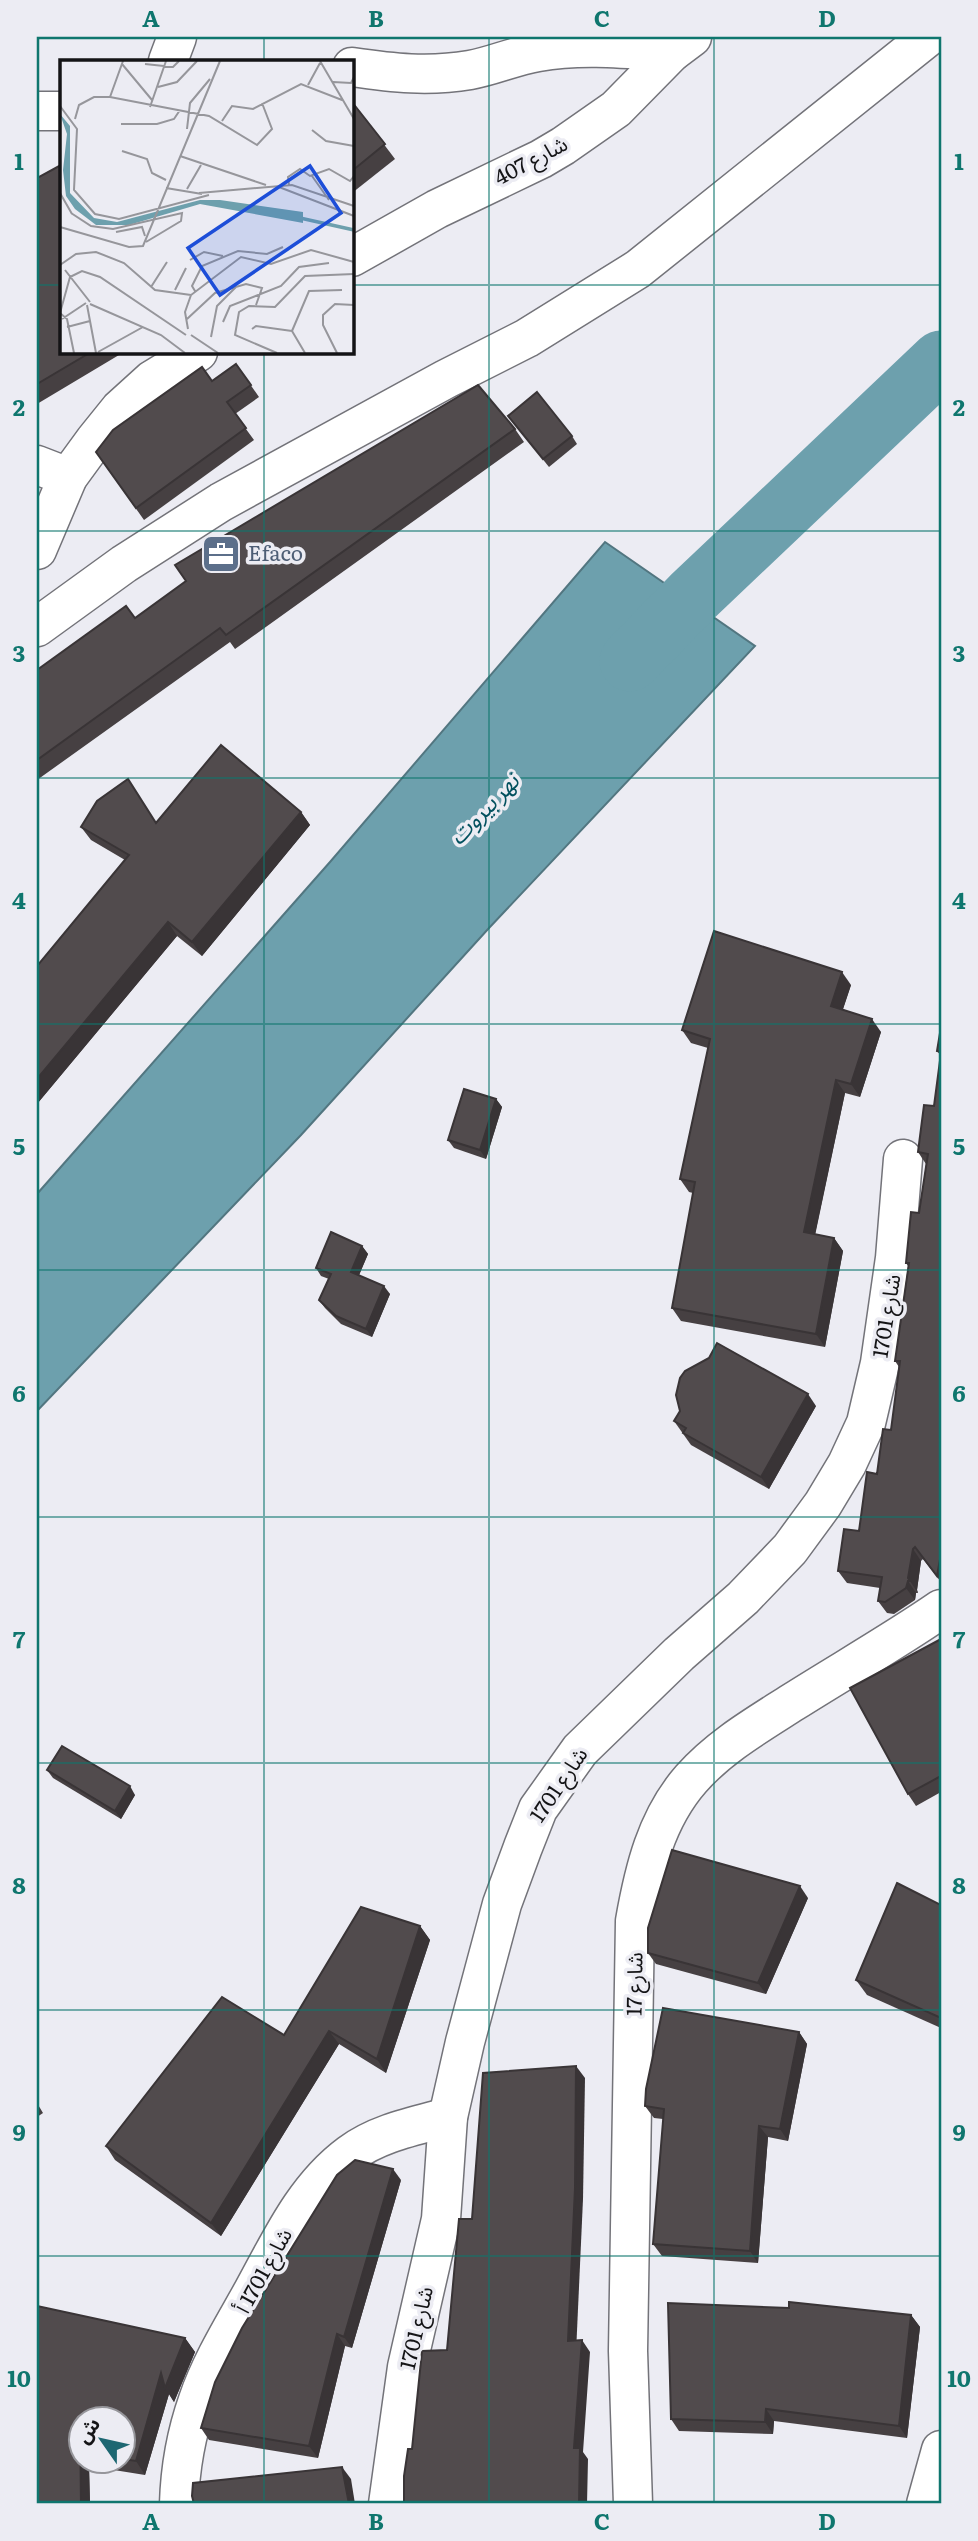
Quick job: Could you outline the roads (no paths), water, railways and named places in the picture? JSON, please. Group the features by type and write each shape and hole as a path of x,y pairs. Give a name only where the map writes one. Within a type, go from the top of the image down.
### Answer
{"street":[{"path":"168,60 177,37"},
{"path":"37,627 124,564 220,502 527,338 638,269 928,37"},
{"path":"354,66 407,75 435,74 469,70 537,52 632,50 682,45"},
{"name":"شارع 407","path":"354,256 437,209 563,146 616,109 682,45"},
{"path":"37,111 60,111"},
{"path":"37,550 52,471 152,380 195,354"},
{"name":"شارع 1701","path":"388,2504 407,2367 441,2219 448,2117 502,1904 538,1809 580,1749 679,1654 743,1598 790,1549 823,1504 847,1464 866,1423 880,1363 895,1258 903,1159"},
{"name":"شارع 17","path":"633,2504 628,2351 635,1921 651,1849 666,1816 691,1779 737,1737 941,1609"},
{"name":"شارع 1701 أ","path":"179,2504 180,2470 198,2400 219,2352 300,2206 326,2175 350,2154 371,2141 448,2117"},
{"path":"926,2504 941,2450"}],"water":[{"path":"605,542 755,646 489,928 301,1135 37,1411 37,1194 330,862"}],"waterway":[{"name":"نهر بيروت","path":"630,661 692,597 941,361"}],"place":[{"name":"Efaco","path":"221,554"}]}
